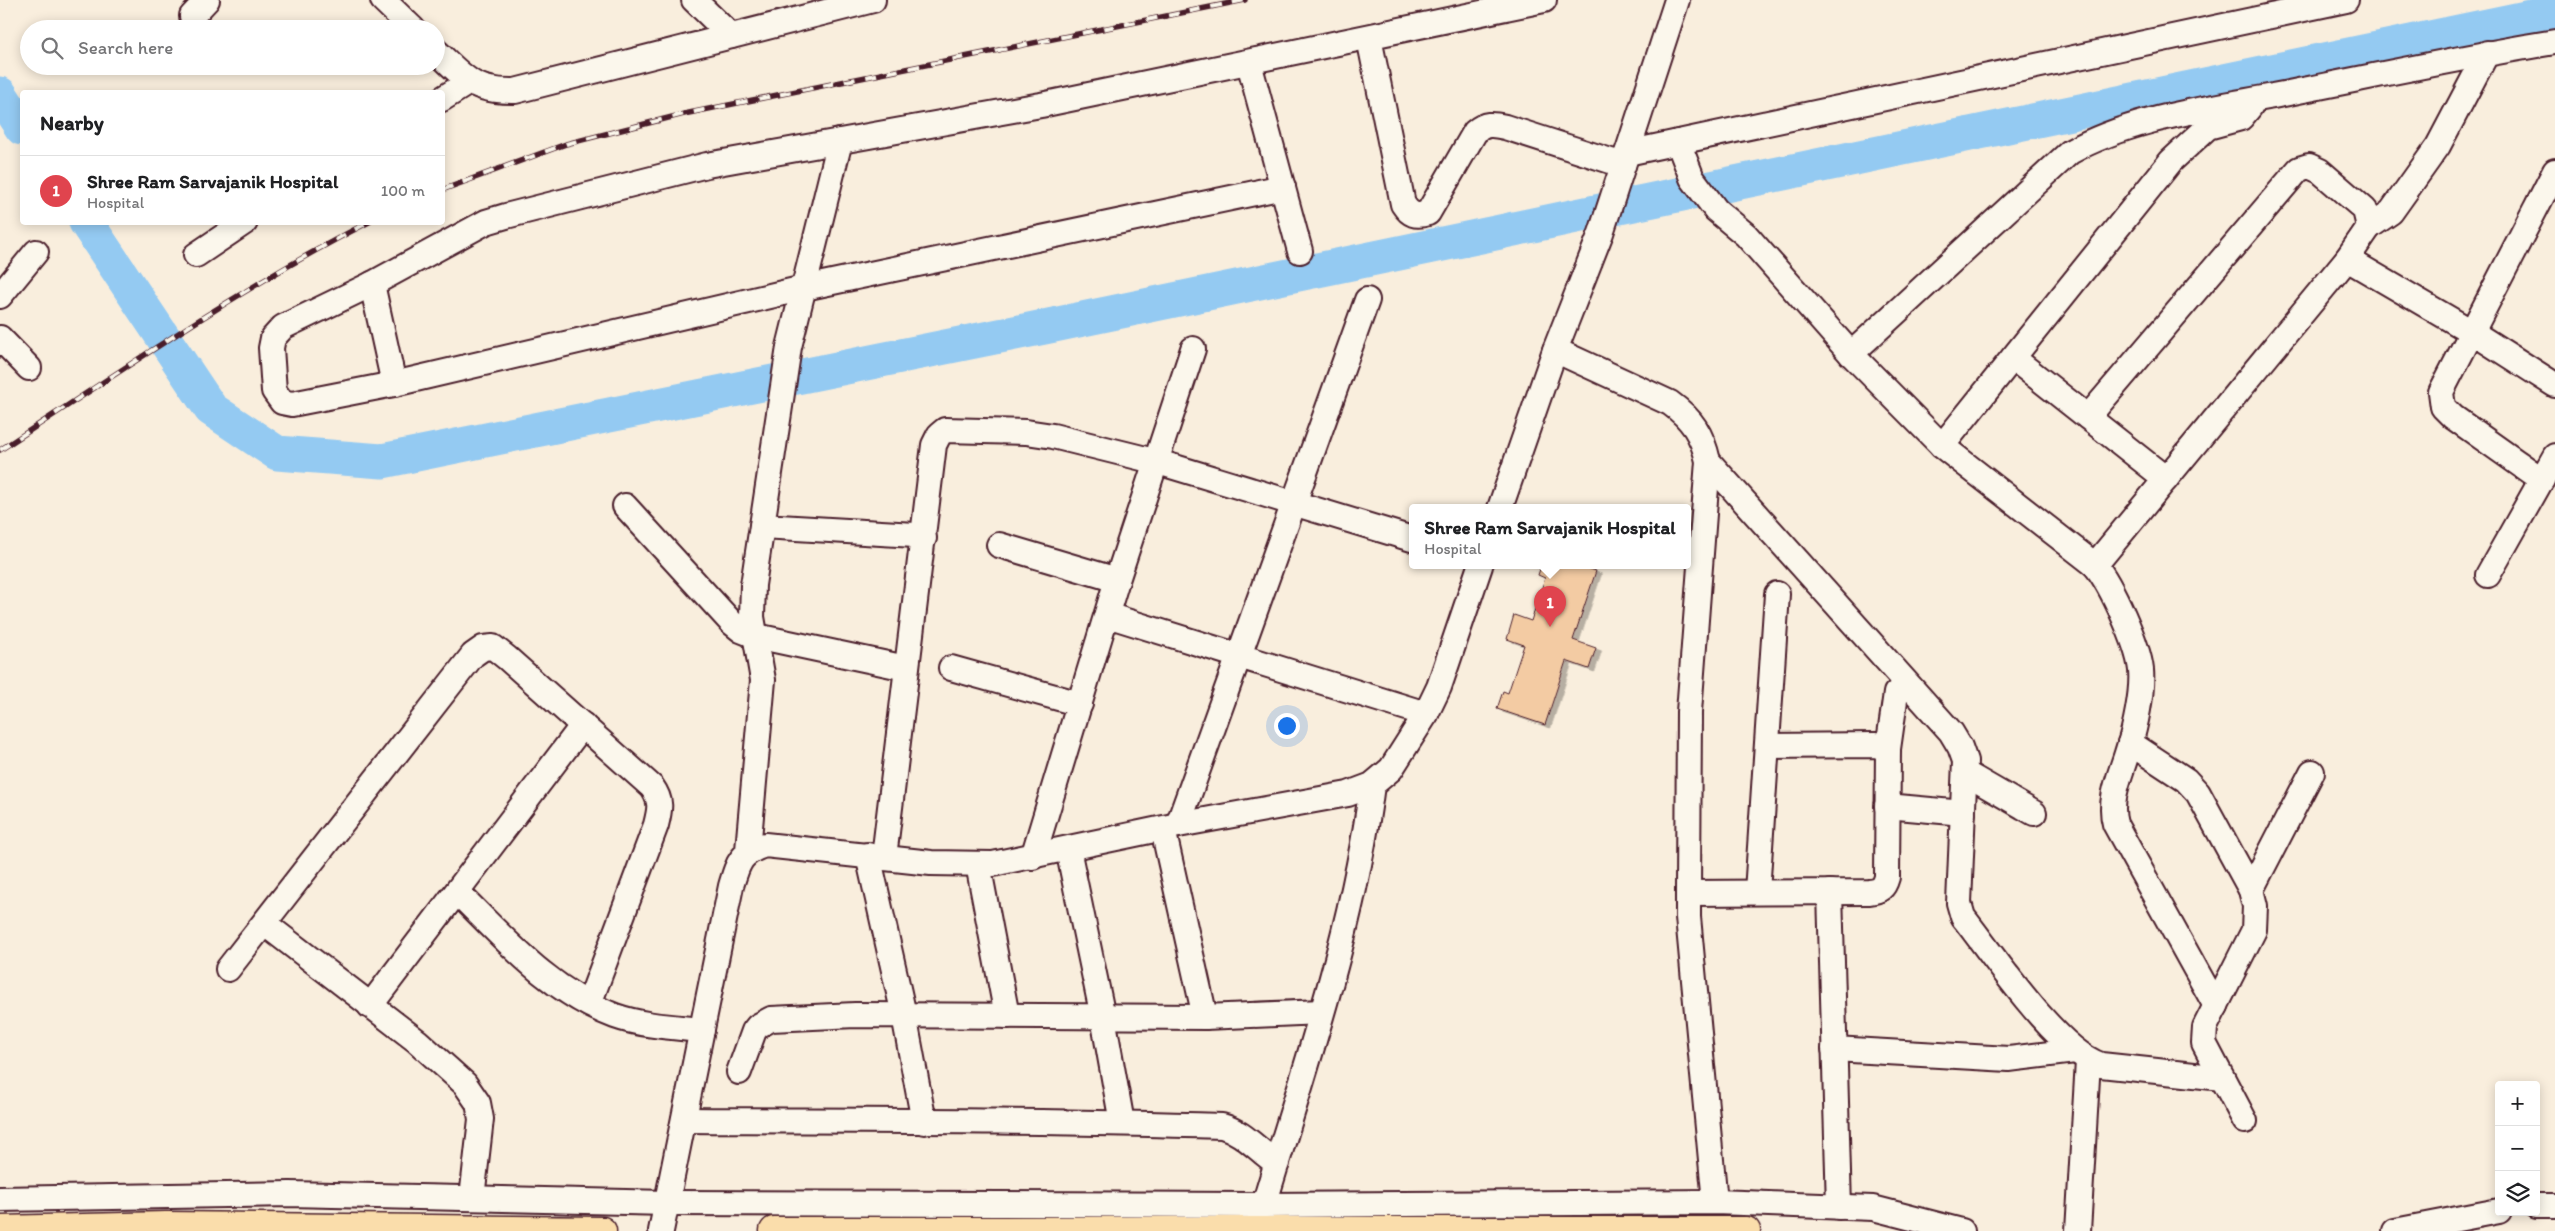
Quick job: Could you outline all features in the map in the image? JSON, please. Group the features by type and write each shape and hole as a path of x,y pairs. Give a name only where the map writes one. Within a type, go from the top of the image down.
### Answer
{"highway":[{"path":"0,1230 166,1226 602,1231"},
{"path":"774,1231 1746,1231"}],"street":[{"path":"383,0 404,20"},
{"path":"694,0 731,36"},
{"path":"445,59 469,82 493,91 516,90 873,0"},
{"path":"1283,187 804,288 394,384 292,404 282,402 274,391 271,348 274,338 283,326 372,284 486,222 671,173 1041,105 1544,0"},
{"path":"1501,504 1555,350 1601,233 1677,0"},
{"path":"1369,38 1403,204 1409,213 1419,216 1428,213 1475,132 1483,125 1505,126 1625,159 1678,142 2346,0"},
{"path":"1851,354 2070,152 2084,145 2159,118 2555,42"},
{"path":"2095,565 2347,260 2369,226 2391,212 2438,146 2487,54"},
{"path":"1249,63 1300,251"},
{"path":"445,97 469,82"},
{"path":"1942,446 2178,154 2208,127 2242,118 2254,100"},
{"path":"661,1231 731,886 737,867 748,850 763,680 751,603 786,361 840,141"},
{"path":"1678,142 1692,178 1716,210 1746,235 1851,354 1942,446 2095,565 2113,592 2141,668 2142,682 2130,743 2113,800 2112,811 2115,824 2216,1006"},
{"path":"2088,417 2299,169 2309,166 2320,171 2365,210 2369,226"},
{"path":"2542,480 2453,417 2444,407 2441,392 2554,176"},
{"path":"196,255 241,225"},
{"path":"0,296 36,252"},
{"path":"2347,260 2472,332 2555,385"},
{"path":"372,284 394,384"},
{"path":"1205,1017 1170,827 1240,656 1367,300"},
{"path":"0,338 29,368"},
{"path":"1033,857 1117,580 1158,462 1193,350"},
{"path":"1555,350 1670,403 1686,415 1704,440 1708,461 1689,712 1688,918 1715,1202"},
{"path":"2013,358 2166,479"},
{"path":"924,1122 876,856 906,668 924,538 934,445 939,435 945,430 1026,432 1053,436 1158,462 1409,538"},
{"path":"2488,575 2555,456"},
{"path":"1708,461 1951,732 1965,761 1959,903 1963,917 2032,1006 2082,1056 2101,1065 2222,1078"},
{"path":"625,506 731,622 756,636 906,668"},
{"path":"762,526 915,535 924,538"},
{"path":"999,545 1117,580"},
{"path":"748,850 764,845 931,863 978,864 1033,857 1170,827 1348,794 1372,785 1391,769 1426,714 1439,687 1479,569"},
{"path":"1757,892 1777,594"},
{"path":"1107,615 1426,714"},
{"path":"228,969 473,655 483,648 493,647 652,788 658,796 661,807 589,1004"},
{"path":"951,668 1080,704"},
{"path":"1688,893 1869,892 1878,891 1884,886 1887,877 1888,749 1896,693"},
{"path":"370,1006 583,725"},
{"path":"2130,743 2186,780 2198,794 2252,890 2255,906 2254,930 2205,1028 2204,1043 2245,1121"},
{"path":"1767,746 1876,745 1888,749"},
{"path":"2252,890 2312,772"},
{"path":"1965,773 2034,813"},
{"path":"1264,1205 1348,918 1366,832 1372,785"},
{"path":"1887,806 1963,813"},
{"path":"1068,849 1103,1017 1122,1123"},
{"path":"978,864 1007,1016"},
{"path":"456,892 542,975 589,1004 616,1016 651,1025 702,1030"},
{"path":"1830,892 1838,1207"},
{"path":"265,924 416,1041 465,1084 478,1103 481,1119 472,1198"},
{"path":"739,1072 754,1031 765,1021 856,1015 1205,1017 1321,1012"},
{"path":"1834,1049 2009,1058 2082,1056"},
{"path":"2078,1231 2082,1056"},
{"path":"684,1120 1122,1123 1222,1126 1240,1133 1259,1152 1277,1163"},
{"path":"0,1199 290,1194 667,1203 1264,1205 1715,1202 1873,1208 1962,1231"},
{"path":"2540,1206 2555,1206"},
{"path":"2395,1231 2495,1212"}],"building":[{"path":"1540,569 1590,569 1596,571 1573,640 1596,648 1589,669 1566,661 1545,725 1497,709 1503,691 1508,693 1524,645 1507,639 1514,615 1531,621 1545,578 1538,575"}],"waterway":[{"path":"88,225 211,409 277,453 382,461 1049,326 2555,12"},
{"path":"0,94 20,125"}],"railway":[{"path":"445,189 566,144 684,114 1245,0"},
{"path":"0,450 227,302 363,225"}],"place":[{"name":"Shree Ram Sarvajanik Hospital","path":"1550,627"}]}
